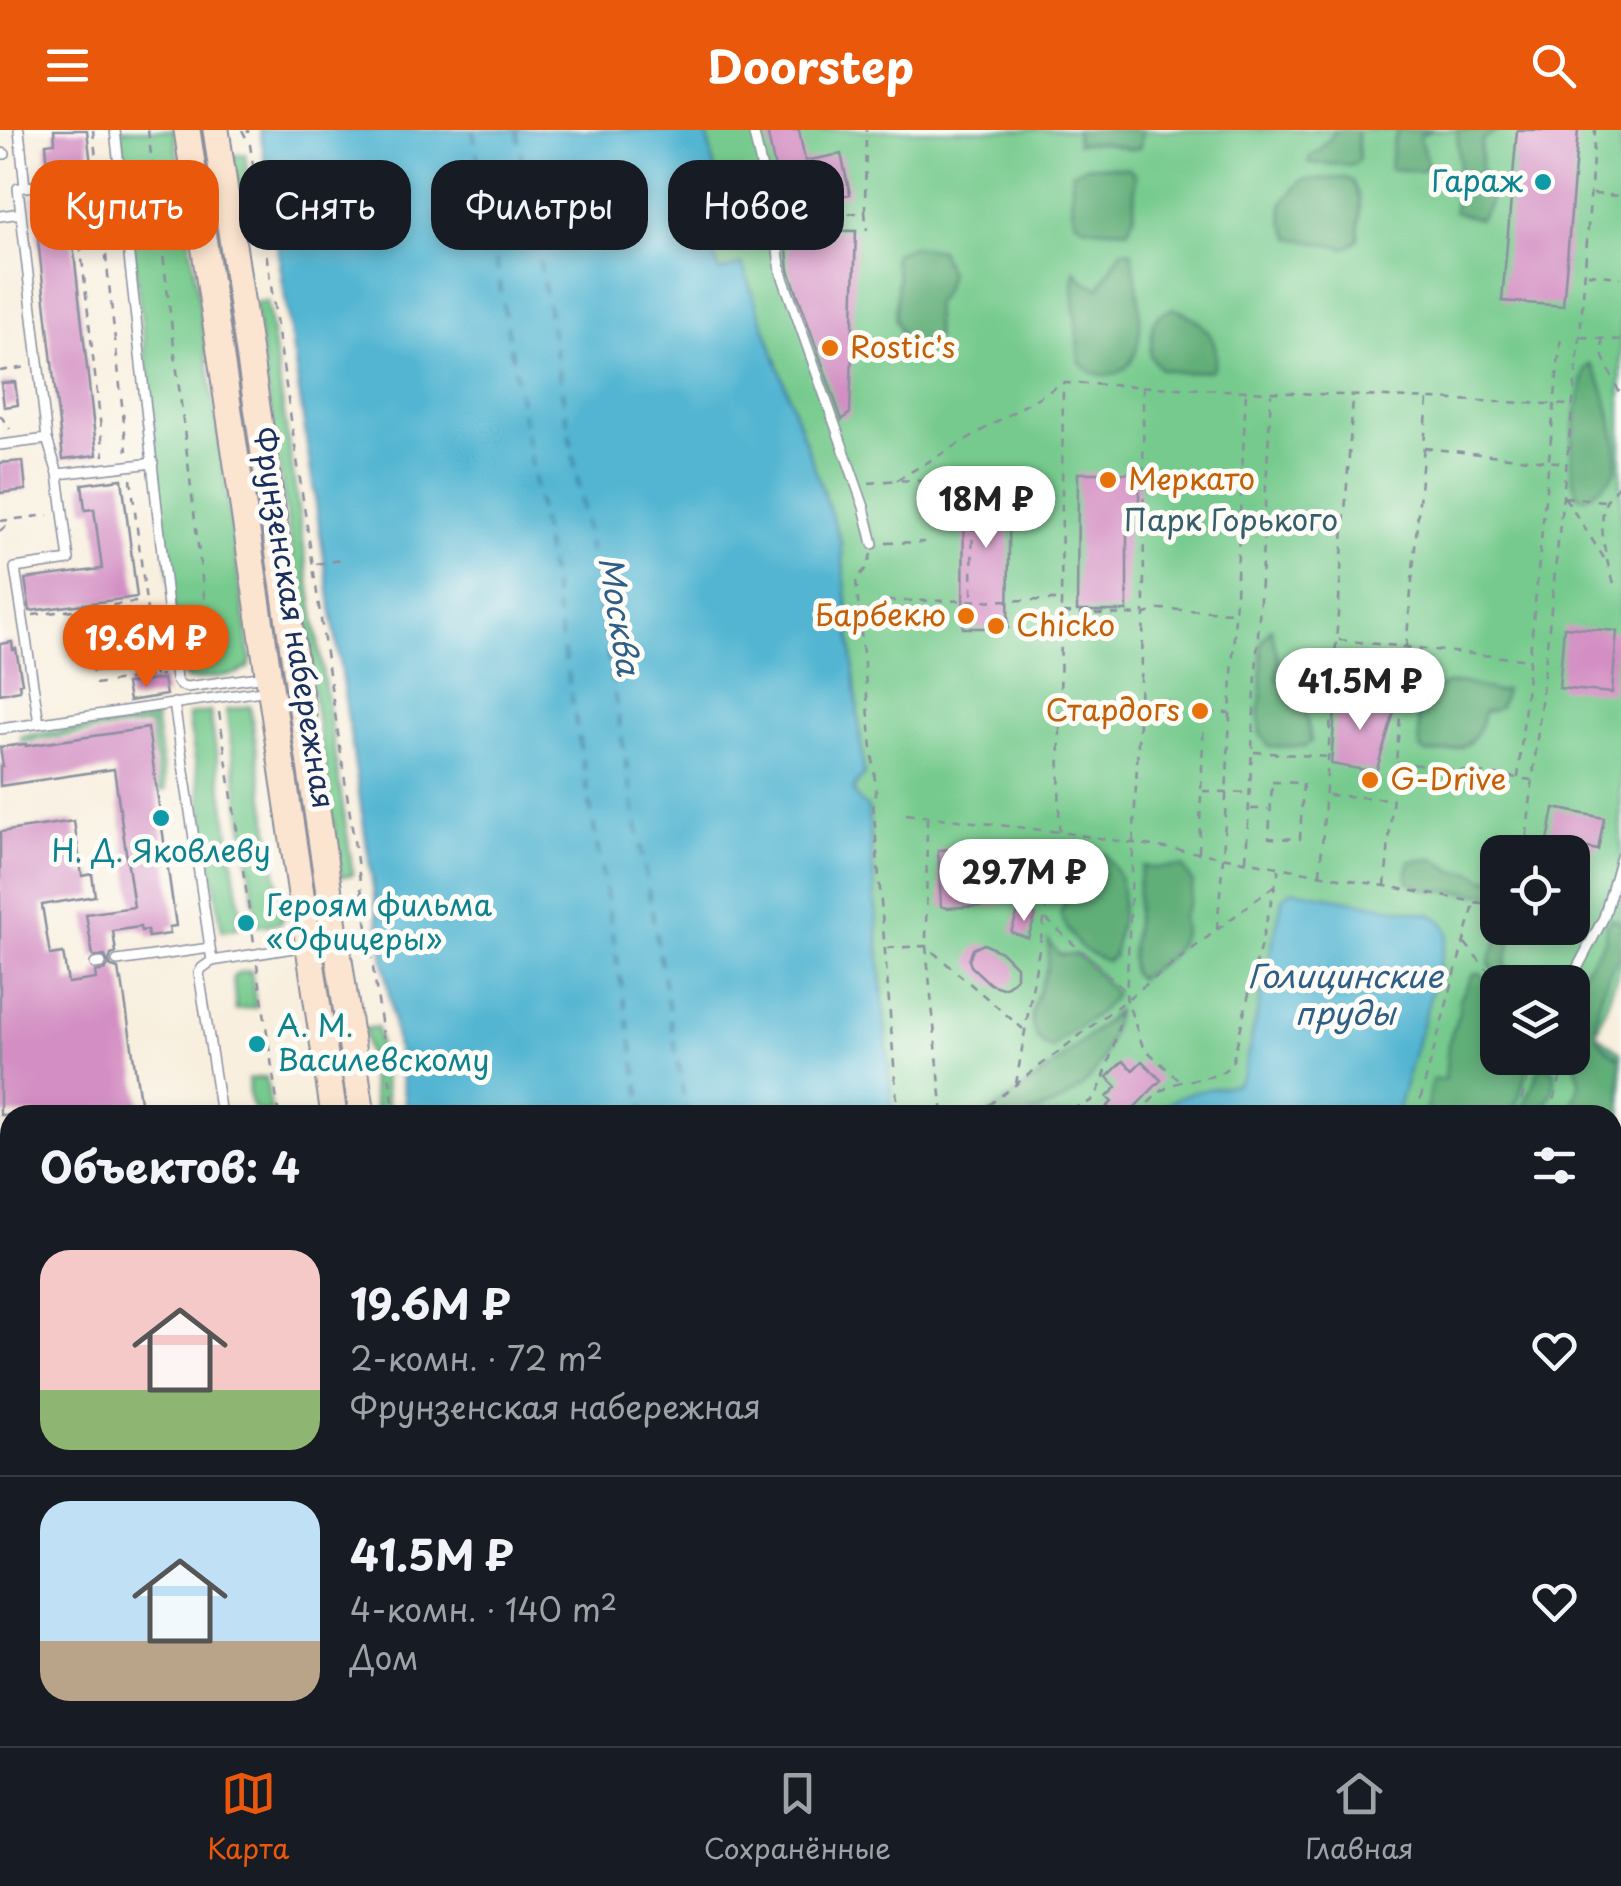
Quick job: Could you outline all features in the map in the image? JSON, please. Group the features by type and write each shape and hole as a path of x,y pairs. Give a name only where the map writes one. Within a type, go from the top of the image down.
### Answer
{"main road":[{"name":"Фрунзенская набережная","path":"188,130 333,1105"},
{"name":"Фрунзенская набережная","path":"216,130 361,1105"}],"lane":[{"path":"19,130 25,187"},
{"path":"115,130 118,160"},
{"path":"753,130 760,160"},
{"path":"30,186 18,188 47,440 58,474 69,560 16,568 39,723"},
{"path":"0,216 21,213"},
{"path":"128,250 176,680 187,687 270,683"},
{"path":"778,250 781,272 864,507 873,544"},
{"path":"0,444 47,440"},
{"path":"58,474 152,462"},
{"path":"0,729 217,697 270,683"},
{"path":"174,703 212,961"},
{"path":"1579,965 1604,917 1621,857"},
{"path":"219,1105 199,974 202,968 212,961 309,945"},
{"path":"117,961 210,948"}],"path":[{"path":"93,130 96,160"},
{"path":"148,130 215,683"},
{"path":"866,130 867,232"},
{"path":"1527,835 1580,337 1595,130"},
{"path":"246,131 394,1105"},
{"path":"1590,193 1621,196"},
{"path":"844,214 866,212"},
{"path":"81,250 106,468"},
{"path":"106,250 155,676"},
{"path":"1584,274 1621,277"},
{"path":"1518,778 1561,335"},
{"path":"1580,337 1621,340"},
{"path":"1602,338 1603,357 1621,396"},
{"path":"0,371 27,368"},
{"path":"897,480 1063,383 1573,406"},
{"path":"1016,1084 1059,832 1063,383"},
{"path":"1080,1105 1094,1098 1101,1084 1126,995 1144,615 1143,386"},
{"path":"1217,929 1246,391"},
{"path":"1246,862 1271,392"},
{"path":"1320,875 1353,396"},
{"path":"1386,887 1428,399"},
{"path":"0,415 19,442"},
{"path":"1424,448 1567,463"},
{"path":"854,484 897,480 973,483 972,600"},
{"path":"1614,583 1606,560 1603,527 1606,502 1621,482"},
{"path":"1564,497 1606,502"},
{"path":"1564,497 1606,560"},
{"path":"0,521 48,515"},
{"path":"0,531 13,520"},
{"path":"897,1105 876,791 856,580 868,566 873,544 924,542"},
{"path":"316,564 342,560"},
{"path":"22,617 146,600"},
{"path":"888,601 1062,600"},
{"path":"1062,613 1144,615 1159,609 1235,612"},
{"path":"1337,640 1530,660"},
{"path":"94,684 168,674"},
{"path":"217,697 278,1105"},
{"path":"1199,853 1204,712 1230,713"},
{"path":"1252,752 1329,758"},
{"path":"1395,762 1533,780"},
{"path":"1272,782 1303,784 1300,840 1270,838 1271,810 1272,782"},
{"path":"1201,791 1250,793"},
{"path":"1326,794 1392,799"},
{"path":"1250,809 1271,810"},
{"path":"906,814 1199,853 1480,904"},
{"path":"927,817 926,946 943,1105"},
{"path":"1148,1105 1166,1088 1227,1071 1233,1060 1279,868"},
{"path":"989,1105 1126,995 1274,886"},
{"path":"1419,1105 1474,903"},
{"path":"1044,917 1126,995 1143,1047 1180,1082"},
{"path":"1464,942 1483,965"},
{"path":"885,948 926,946 1024,1031"},
{"path":"1519,1105 1529,1075"},
{"path":"1552,1105 1561,1075"}],"green space":[{"path":"120,130 174,130 178,160 123,160"},
{"name":"Парк Горького","path":"706,130 1621,130 1621,964 1596,1033 1621,1053 1621,1105 891,1105 868,809 854,793 864,775 841,542 742,265 720,272 712,250 844,250 844,160 712,160"},
{"path":"1076,130 1142,130 1140,148 1077,144"},
{"path":"1337,130 1357,130 1359,160 1352,165 1308,163 1311,155"},
{"path":"1398,130 1432,130 1419,136 1428,165 1421,171 1390,169"},
{"path":"1457,130 1500,130 1483,139 1481,171 1492,182 1492,193 1479,219 1454,212 1459,161"},
{"path":"245,154 246,160 239,160 239,202 233,156"},
{"path":"1088,165 1129,168 1135,175 1134,215 1128,230 1084,226 1074,216 1072,173"},
{"path":"1302,180 1352,181 1360,204 1358,238 1353,244 1345,248 1291,238 1283,222 1282,204"},
{"path":"912,246 940,250 949,273 934,305 936,337 913,351 903,349 899,342 901,334 895,319 898,277 893,261 895,253"},
{"path":"133,250 191,250 251,660 248,668 235,674 194,680 187,679 180,668"},
{"path":"1122,250 1131,251 1137,283 1138,344 1122,371 1101,375 1079,360 1075,270 1083,280 1099,288"},
{"path":"267,301 353,874 341,877 254,303"},
{"path":"1173,308 1192,317 1208,332 1215,349 1212,370 1185,373 1160,369 1150,356 1153,323"},
{"path":"1590,364 1607,400 1617,459 1613,474 1586,497 1578,496 1573,483 1572,451 1585,369"},
{"path":"1271,628 1279,662 1277,679 1296,692 1305,713 1311,742 1304,746 1269,747 1260,733 1261,642"},
{"path":"1463,683 1497,692 1505,690 1500,707 1485,711 1476,734 1465,745 1427,753 1420,748 1418,713 1424,696 1446,684"},
{"path":"250,706 283,919 280,923 258,926 226,710"},
{"path":"210,712 241,913 236,914 238,928 222,931 188,715"},
{"path":"155,717 166,790 160,791 150,724 22,742 21,736"},
{"path":"1069,852 1106,855 1119,876 1121,916 1113,957 1106,961 1077,944 1060,915 1066,899 1062,868"},
{"path":"1435,859 1456,872 1472,872 1480,877 1480,894 1425,889 1408,882 1410,861"},
{"path":"1143,866 1183,867 1193,883 1182,916 1184,932 1173,954 1139,979 1132,973 1131,956"},
{"path":"1612,918 1621,923 1621,955 1602,993 1596,1026 1601,1042 1621,1059 1621,1105 1573,1105 1578,1075 1590,1075 1587,965 1605,940 1606,924"},
{"path":"1049,941 1059,955 1076,954 1089,964 1115,994 1101,1010 1051,1049 1040,1041 1032,1021 1047,967"},
{"path":"1496,945 1510,945 1506,965 1490,965"},
{"path":"251,971 256,1007 236,1010 233,977"},
{"path":"1480,973 1480,1075 1525,1075 1515,1105 1427,1105 1432,1080 1445,1079 1448,1044 1459,1001 1473,974"},
{"path":"1116,1011 1104,1056 1079,1090 1053,1105 1000,1105 1023,1089"},
{"path":"377,1027 388,1105 375,1105 364,1029"},
{"path":"1537,1075 1555,1075 1554,1088 1546,1105 1524,1105"},
{"path":"266,1077 270,1105 252,1105 248,1079"}],"water":[{"name":"Москва","path":"260,130 706,130 712,160 668,160 668,250 714,250 720,272 742,264 841,542 864,775 854,793 868,808 891,1105 406,1105 278,250 411,250 411,160 264,160"},
{"name":"Голицинские пруды","path":"1293,890 1433,915 1446,928 1448,934 1399,1105 1167,1105 1192,1092 1237,1084 1243,1075 1283,897"}],"building":[{"path":"54,130 87,130 90,160 47,160 46,144 55,143"},
{"path":"767,130 799,130 805,160 773,160"},
{"name":"Гараж","path":"1517,130 1578,130 1563,306 1502,301"},
{"path":"841,154 842,160 810,160"},
{"path":"844,167 850,194 844,195"},
{"path":"844,231 856,231 850,413 842,420 789,270 787,250 844,250"},
{"path":"39,250 74,250 97,455 63,459"},
{"path":"15,382 18,405 4,407 1,383"},
{"path":"23,461 26,490 0,493 0,463"},
{"path":"1078,473 1139,473 1139,509 1127,509 1127,611 1077,611"},
{"path":"964,475 1010,475 1008,628 963,628"},
{"path":"122,479 137,597 30,611 25,579 102,569 94,509 85,510 82,484"},
{"path":"1564,627 1617,631 1612,693 1559,688"},
{"path":"123,635 127,667 93,671 89,639"},
{"path":"12,642 22,683 20,690 0,694 0,644"},
{"path":"163,679 166,695 129,701 126,684"},
{"path":"1336,696 1396,706 1376,772 1331,764"},
{"path":"148,728 176,926 169,927 170,934 148,937 147,930 141,931 140,927 113,931 116,953 109,961 122,980 141,1105 0,1105 0,832 74,821 82,876 92,874 95,896 42,905 50,955 63,953 68,983 96,979 95,972 109,965 105,956 93,956 86,914 134,907 114,769 0,786 0,747"},
{"path":"1554,808 1604,818 1598,850 1590,848 1590,835 1549,835"},
{"path":"997,847 1000,905 941,906 938,850"},
{"path":"1019,909 1036,915 1028,938 1011,932"},
{"path":"984,944 1003,953 1016,966 1016,978 1008,986 990,984 971,966 973,949"},
{"path":"1123,1061 1133,1070 1142,1061 1161,1080 1137,1105 1109,1105 1112,1102 1107,1097 1117,1087 1107,1077"}],"ferry route":[{"path":"473,130 642,1105"},
{"path":"517,130 685,1105"}],"place":[{"name":"Гараж","path":"1543,182"},
{"name":"Rostic's","path":"830,348"},
{"name":"Меркато","path":"1108,480"},
{"name":"Барбекю","path":"966,616"},
{"name":"Chicko","path":"996,626"},
{"name":"Стардогs","path":"1200,711"},
{"name":"G-Drive","path":"1370,780"},
{"name":"Н. Д. Яковлеву","path":"161,818"},
{"name":"Героям фильма «Офицеры»","path":"246,923"},
{"name":"А. М. Василевскому","path":"257,1044"}]}
